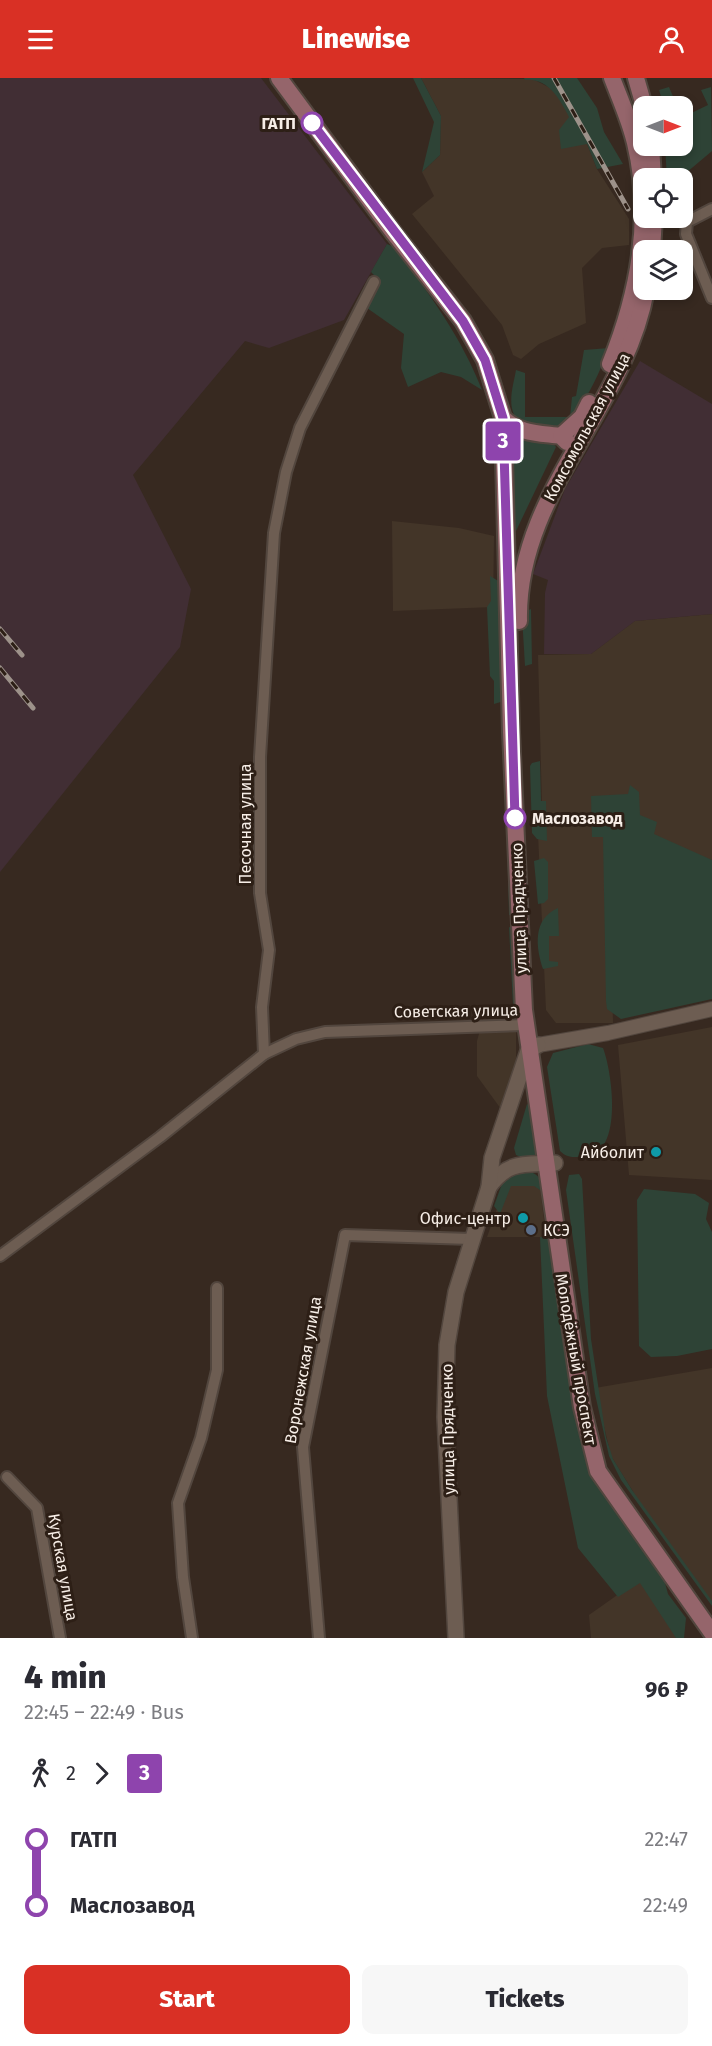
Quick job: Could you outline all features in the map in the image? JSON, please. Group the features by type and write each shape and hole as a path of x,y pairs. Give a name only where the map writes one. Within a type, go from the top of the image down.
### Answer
{"main road":[{"name":"улица Прядченко","path":"279,78 393,232 463,321 485,360 503,418 506,529 533,1048 492,1158 489,1187 456,1292 444,1380 456,1638"},
{"name":"Комсомольская улица","path":"561,436 582,417 605,377 624,329 637,283 642,239 636,153 612,78"},
{"path":"636,78 641,96"},
{"name":"Комсомольская улица","path":"535,529 571,454 605,398 630,346 643,300"},
{"path":"503,418 511,426 523,432"},
{"path":"503,445 511,435 523,432 561,436 568,444 571,454"},
{"path":"506,529 513,537 521,537 535,529"},
{"name":"улица Прядченко","path":"533,1048 525,1025 516,713 519,600 523,568 535,529"},
{"name":"Молодёжный проспект","path":"533,1048 582,1407 593,1455 613,1493 712,1633"},
{"path":"489,1187 499,1173 511,1166 550,1163"},
{"name":"Молодёжный проспект","path":"550,1163 601,1447 614,1475 712,1616"}],"street":[{"path":"712,209 687,222 686,234 712,297"},
{"name":"Песочная улица","path":"264,1054 262,1007 269,950 260,893 260,757 274,533 286,472 300,428 374,282"},
{"path":"533,1048 712,1009"},
{"name":"Советская улица","path":"264,1054 296,1039 325,1032 525,1025"},
{"path":"0,1256 160,1137 264,1054"},
{"name":"Воронежская улица","path":"319,1638 303,1448 345,1235 471,1239"},
{"path":"192,1638 183,1577 178,1503 201,1438 217,1370 217,1288"},
{"name":"Курская улица","path":"7,1477 38,1508 60,1638"}],"shaded area":[{"path":"0,78 261,78 387,244 344,320 269,348 245,341 133,475 191,589 180,647 0,872"},
{"path":"421,78 533,79 554,90 587,144 597,169 629,219 629,245 602,248 582,268 586,323 539,344 521,359 513,355 502,325 412,214 434,196 422,172 440,155 441,116"},
{"path":"640,361 712,404 712,614 635,621 591,654 544,654 545,593 548,580 533,574 565,489"},
{"path":"392,521 459,528 494,536 493,607 393,611"},
{"path":"712,614 712,860 609,829 613,1023 556,1023 546,1010 537,812 542,806 538,655 591,654 635,621"},
{"path":"516,1027 516,1063 501,1109 477,1076 477,1041 480,1030"},
{"path":"712,1027 712,1180 629,1175 618,1045"},
{"path":"517,1181 540,1187 546,1237 487,1237 506,1184"},
{"path":"712,1368 712,1605 647,1514 611,1456 595,1388"},
{"path":"640,1579 684,1638 591,1638 589,1615"}],"green space":[{"path":"413,78 421,78 441,116 440,155 422,172 434,122"},
{"path":"524,78 577,78 597,108 604,132 623,164 597,169 587,144 561,149 559,130 569,117 553,91 541,83"},
{"path":"669,87 673,96 661,96 659,90"},
{"path":"711,87 712,151 692,168 666,168 666,156 693,156 693,112 708,105 701,90"},
{"path":"387,244 394,247 443,315 474,370 482,390 461,377 441,372 408,387 401,368 404,334 367,308 381,282 371,272"},
{"path":"609,348 583,402 560,429 518,421 511,403 516,370 525,373 525,417 570,417 572,397 576,396 584,350"},
{"path":"523,437 552,442 556,447 516,531 512,530 512,447 515,441"},
{"path":"490,576 500,582 504,701 494,704 494,681 490,676 487,607 491,601"},
{"path":"531,609 532,664 525,666 522,616 524,612"},
{"path":"540,761 541,801 546,801 547,841 537,839 532,833 530,766"},
{"path":"630,785 639,792 640,815 657,822 654,834 712,860 712,999 621,1019 607,1009 603,837 592,837 591,796 628,794"},
{"path":"507,840 511,854 511,915 509,915"},
{"path":"544,858 548,862 548,899 538,904 534,861"},
{"path":"558,908 559,936 549,936 549,961 558,962 558,966 543,969 538,935 544,919"},
{"path":"509,927 513,929 516,1004 513,1005"},
{"path":"588,1044 603,1048 606,1059 612,1091 610,1127 606,1141 598,1151 586,1156 572,1157 560,1151 547,1067 553,1053"},
{"path":"527,1104 530,1106 537,1148 535,1155 523,1158 516,1155 514,1148"},
{"path":"527,1171 540,1178 543,1192 534,1186 511,1186 500,1214 494,1206 504,1178 507,1174"},
{"path":"579,1174 582,1179 591,1339 606,1437 613,1459 632,1490 712,1601 712,1606 621,1480 609,1456 595,1394 566,1190 569,1175"},
{"path":"644,1189 695,1194 709,1203 706,1219 712,1232 712,1349 677,1356 651,1357 639,1346 637,1200"},
{"path":"550,1236 584,1451 606,1497 663,1575 668,1594 686,1618 684,1638 676,1638 640,1583 618,1597 578,1548 547,1396 540,1237"}],"railway":[{"path":"554,78 628,209"},
{"path":"0,629 22,655"},
{"path":"0,668 33,708"}],"bus line":[{"name":"3","path":"312,123 463,321 485,360 496,393 503,418 515,818"}],"place":[{"name":"ГАТП","path":"312,123"},
{"name":"Маслозавод","path":"515,818"},
{"name":"Айболит","path":"656,1152"},
{"name":"Офис-центр","path":"523,1218"},
{"name":"КСЭ","path":"531,1230"}]}
